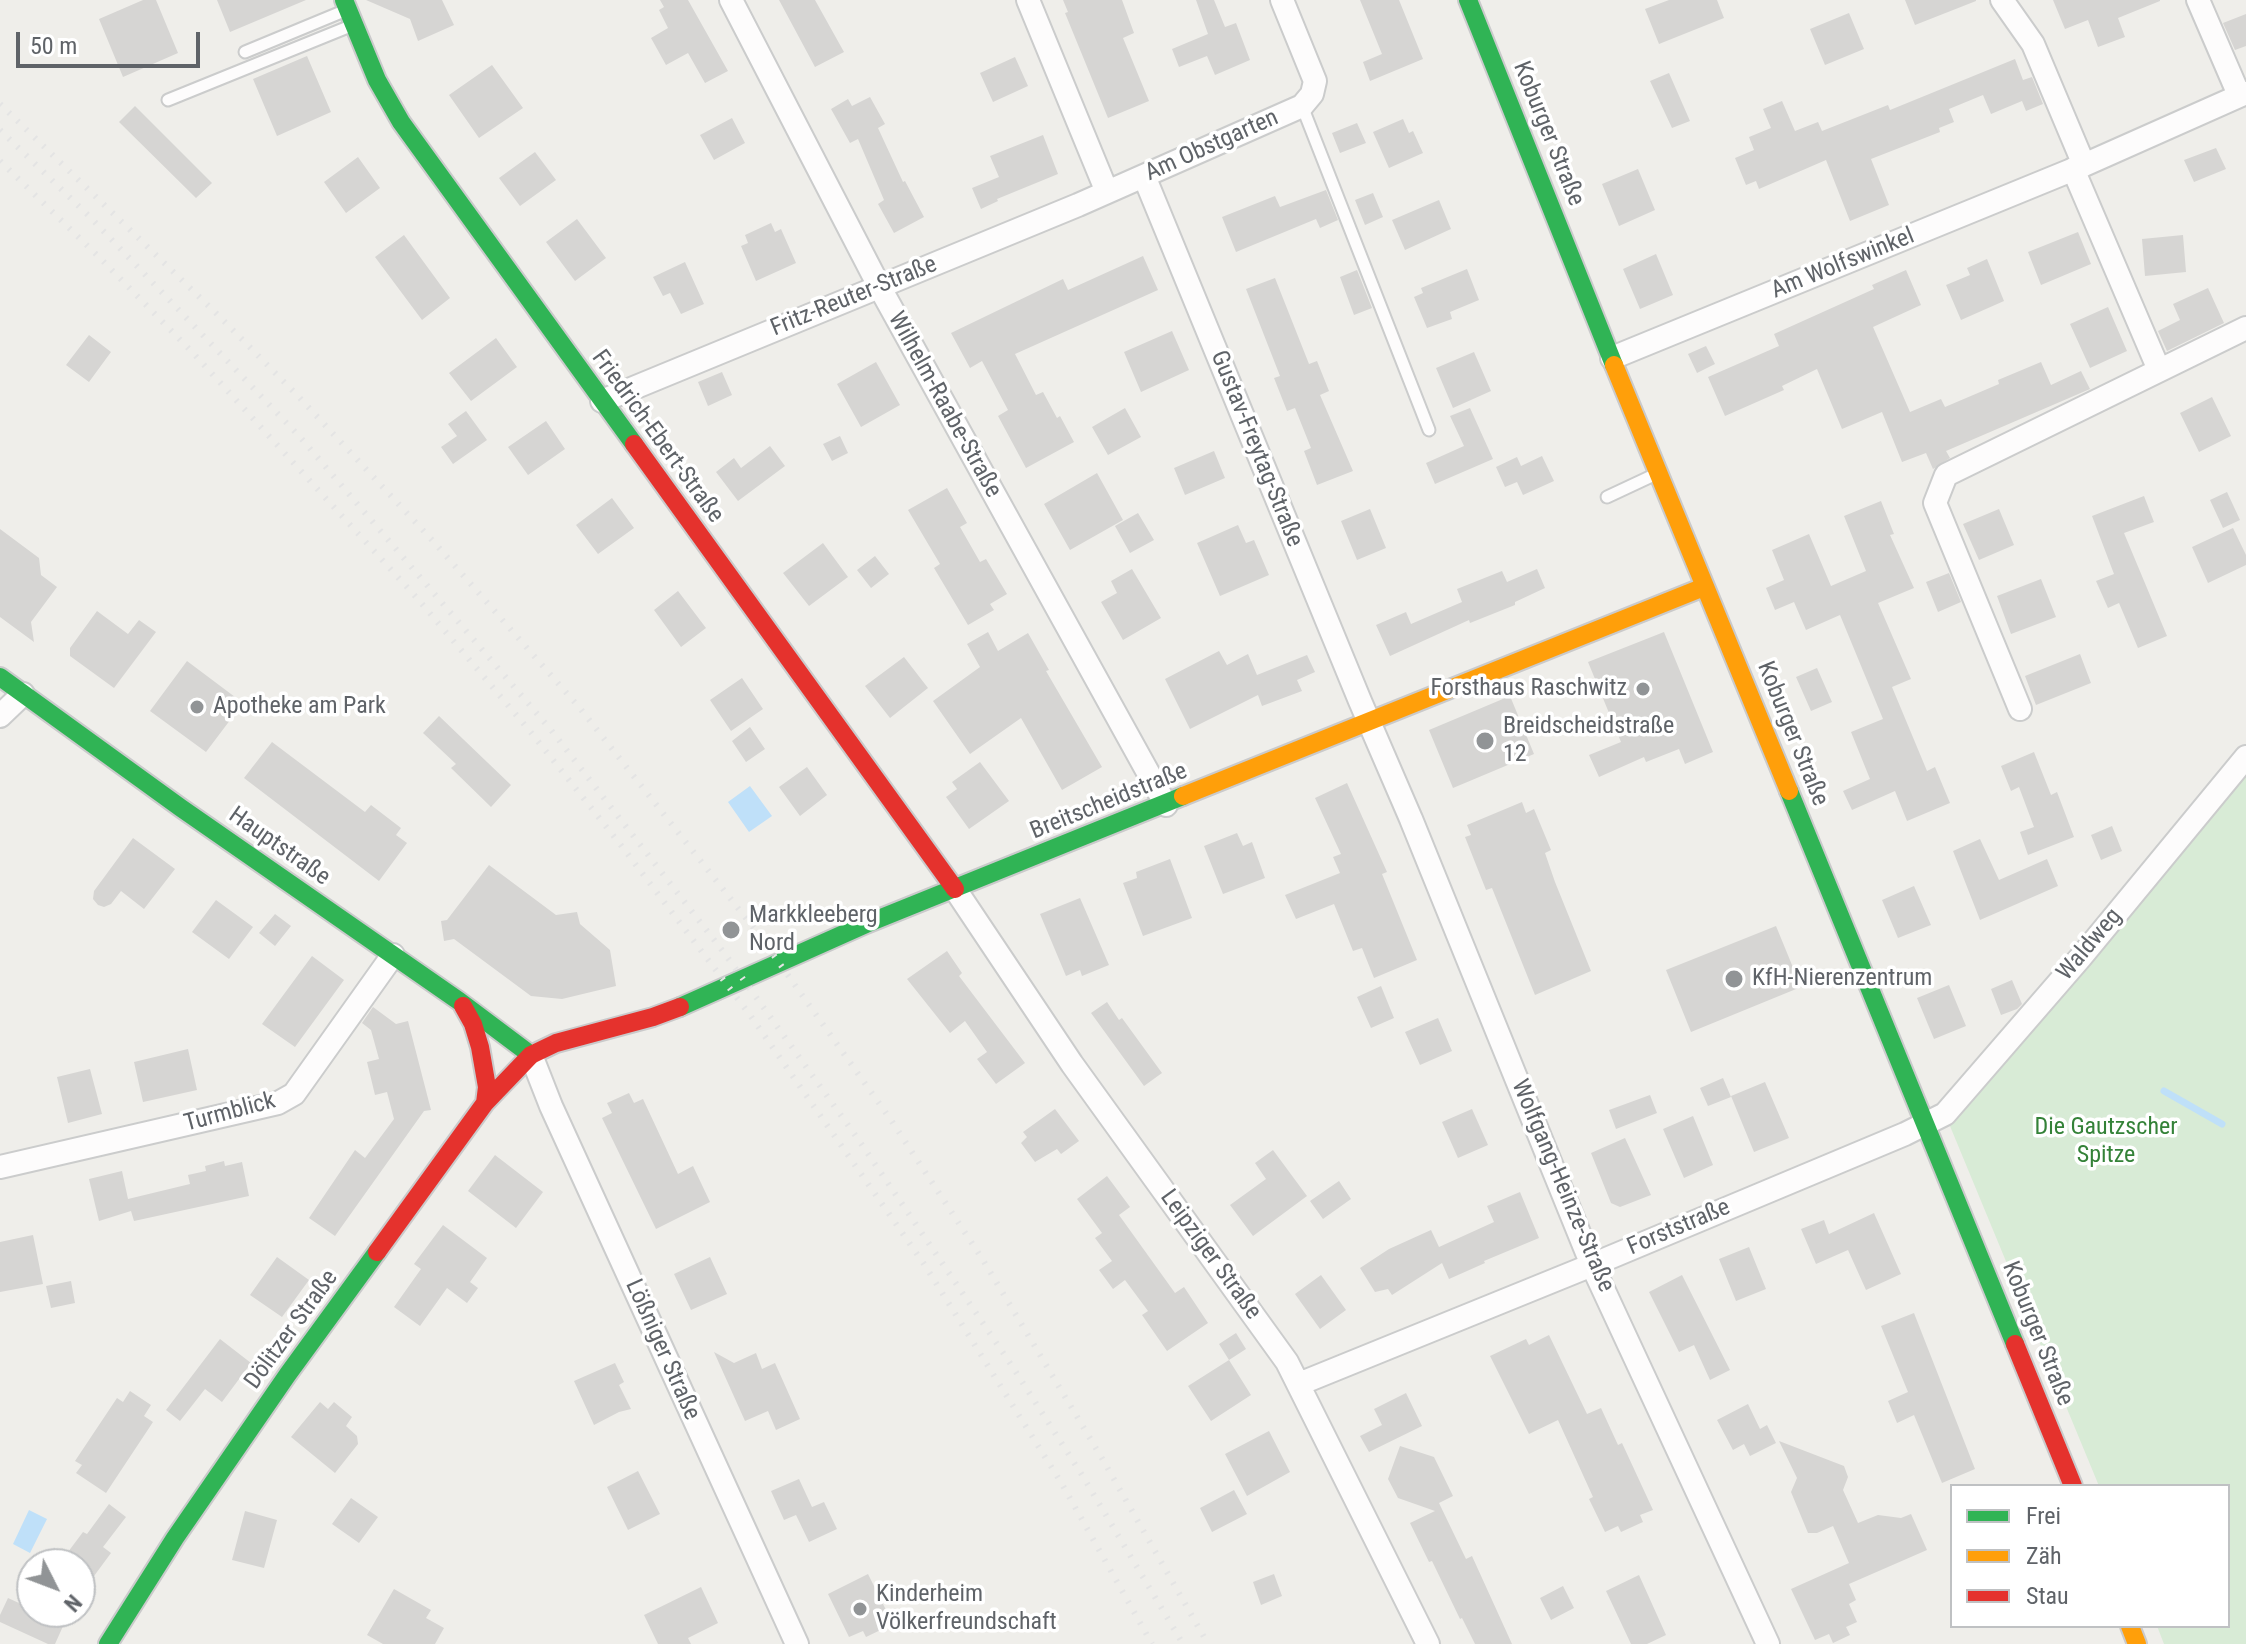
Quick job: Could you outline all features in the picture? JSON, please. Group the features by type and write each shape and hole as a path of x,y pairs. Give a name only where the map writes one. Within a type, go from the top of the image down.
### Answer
{"main road":[{"name":"Koburger Straße","path":"1468,0 1704,587 2072,1484"},
{"name":"Friedrich-Ebert-Straße","path":"349,11 377,80 401,122 955,889"},
{"name":"Breitscheidstraße","path":"531,1055 551,1045 682,1006 866,924 1704,587"},
{"name":"Hauptstraße","path":"0,677 531,1055"},
{"path":"459,1001 473,1024 480,1047 487,1087 485,1103"},
{"name":"Dölitzer Straße","path":"108,1644 175,1538 288,1374 485,1103 531,1055"}],"street":[{"name":"Wilhelm-Raabe-Straße","path":"731,0 879,286 1166,805"},
{"path":"1028,0 1107,192"},
{"path":"1282,0 1315,81 1307,100"},
{"path":"2002,0 2033,44 2159,370"},
{"name":"Am Wolfswinkel","path":"1612,358 2079,167 2242,94 2198,0"},
{"name":"Am Obstgarten","path":"1107,192 1307,100"},
{"name":"Gustav-Freytag-Straße","path":"1144,176 1370,722"},
{"name":"Fritz-Reuter-Straße","path":"602,401 1107,192"},
{"path":"2020,709 1935,503 1946,475 2246,328"},
{"path":"0,716 23,694"},
{"name":"Wolfgang-Heinze-Straße","path":"1370,722 1592,1265 1768,1644"},
{"name":"Waldweg","path":"1926,1124 1945,1114 2081,957 2246,757"},
{"name":"Leipziger Straße","path":"955,889 1072,1064 1287,1362 1428,1644"},
{"name":"Turmblick","path":"0,1167 234,1113 294,1094 393,955"},
{"name":"Lößniger Straße","path":"531,1055 557,1120 797,1644"},
{"name":"Forststraße","path":"1299,1384 1926,1124"}],"lane":[{"path":"245,52 349,11"},
{"path":"168,100 349,11"},
{"path":"1307,100 1429,430"},
{"path":"1607,497 1658,473"}],"green space":[{"name":"Die Gautzscher Spitze","path":"2246,757 2246,1644 2164,1644 2158,1628 2230,1628 2230,1484 2098,1484 1945,1114"}],"water":[{"path":"750,786 772,816 749,832 728,802"},
{"path":"29,1510 47,1519 32,1548 21,1548 13,1544"}],"building":[{"path":"143,0 156,0 178,53 123,77 99,19"},
{"path":"217,0 306,0 230,32"},
{"path":"366,0 442,0 454,25 418,41 410,19"},
{"path":"660,0 688,0 728,71 705,83 688,53 666,65 651,38 668,28 659,10 664,7"},
{"path":"779,0 815,0 844,52 815,67"},
{"path":"1063,0 1122,0 1134,33 1123,38 1149,101 1108,118 1065,13 1068,12"},
{"path":"1196,0 1214,0 1225,27 1236,23 1250,60 1215,75 1207,56 1179,67 1172,49 1208,34"},
{"path":"1360,0 1399,0 1423,59 1370,81 1363,62 1382,54"},
{"path":"1669,0 1717,0 1724,18 1659,44 1645,9"},
{"path":"1905,0 1976,0 1976,1 1915,25"},
{"path":"2053,0 2160,1 2118,18 2125,37 2098,47 2088,20 2065,29"},
{"path":"1849,13 1864,49 1825,65 1810,29"},
{"path":"2246,14 2246,46 2235,50 2223,23"},
{"path":"307,56 331,112 277,136 253,79"},
{"path":"1015,57 1028,86 993,102 980,73"},
{"path":"2015,59 2023,80 2032,77 2043,104 2026,111 2022,101 1991,114 1983,95 1949,109 1954,122 1939,128 1940,132 1871,159 1889,205 1850,221 1826,160 1759,189 1756,181 1746,185 1735,158 1754,150 1749,137 1771,128 1763,109 1782,101 1795,131 1818,122 1822,131 1888,105 1890,110"},
{"path":"492,65 523,108 479,138 449,95"},
{"path":"1669,73 1690,121 1672,128 1650,81"},
{"path":"870,97 885,124 878,128 903,182 924,217 894,233 878,204 884,200 858,139 850,143 831,109 848,99 852,106"},
{"path":"135,106 212,183 196,198 119,122"},
{"path":"732,118 745,143 714,160 700,135"},
{"path":"1403,119 1409,133 1413,131 1423,153 1389,168 1373,132"},
{"path":"1357,123 1366,143 1340,153 1332,133"},
{"path":"1043,135 1058,174 997,199 981,209 972,188 999,177 990,156"},
{"path":"2216,148 2226,169 2194,182 2184,160"},
{"path":"535,152 556,180 520,206 499,178"},
{"path":"358,157 380,188 346,213 324,182"},
{"path":"1638,169 1655,210 1619,226 1602,184"},
{"path":"1326,190 1338,220 1320,228 1316,219 1236,252 1222,217 1275,196 1280,207"},
{"path":"1373,193 1383,217 1365,225 1355,200"},
{"path":"1439,200 1451,229 1405,250 1392,220"},
{"path":"577,219 606,258 575,281 546,242"},
{"path":"771,223 775,232 781,229 796,263 756,281 741,246 748,243 745,235"},
{"path":"2078,232 2091,264 2041,285 2028,252"},
{"path":"404,235 450,298 422,320 375,257"},
{"path":"2183,235 2186,272 2145,276 2142,239"},
{"path":"1656,254 1673,295 1640,309 1623,269"},
{"path":"1143,256 1158,290 1015,354 1036,395 1043,392 1074,442 1026,468 998,416 1008,410 982,361 970,368 951,333 1063,279 1068,290"},
{"path":"1987,259 2004,301 1961,320 1946,285 1970,275 1967,268"},
{"path":"685,262 704,304 681,314 670,293 663,296 653,277"},
{"path":"1467,269 1479,300 1450,312 1452,319 1427,328 1414,297 1423,293 1421,288"},
{"path":"1357,270 1372,308 1354,315 1340,277"},
{"path":"1906,270 1921,305 1873,327 1910,412 1941,399 1945,407 2041,362 2051,385 2081,371 2090,389 1946,451 1950,458 1933,469 1926,453 1902,462 1882,412 1842,429 1817,369 1782,386 1784,390 1725,416 1708,377 1779,346 1774,334 1874,289 1872,285"},
{"path":"1275,278 1309,364 1317,361 1329,391 1320,395 1353,471 1317,485 1304,451 1311,448 1295,408 1287,411 1274,378 1280,376 1246,289"},
{"path":"2208,288 2224,323 2167,351 2158,331 2180,320 2173,304"},
{"path":"2108,307 2127,351 2090,368 2070,324"},
{"path":"1172,331 1189,370 1141,392 1124,352"},
{"path":"89,335 111,352 89,382 66,365"},
{"path":"496,338 517,367 471,401 449,373"},
{"path":"1706,346 1715,364 1697,373 1688,354"},
{"path":"1474,352 1491,391 1453,408 1436,368"},
{"path":"876,362 900,405 861,427 837,384"},
{"path":"722,372 732,395 708,406 698,382"},
{"path":"2212,397 2231,436 2199,452 2180,413"},
{"path":"1125,408 1141,437 1108,455 1092,427"},
{"path":"1470,408 1493,459 1435,484 1426,463 1464,446 1450,416"},
{"path":"466,411 487,440 453,464 441,447 457,436 448,424"},
{"path":"546,421 565,449 528,475 508,447"},
{"path":"840,436 848,453 832,461 823,444"},
{"path":"770,446 785,466 738,501 716,472 734,458 741,468"},
{"path":"1214,451 1225,478 1185,495 1174,468"},
{"path":"1542,456 1554,481 1523,495 1517,482 1505,487 1496,467 1517,457 1521,466"},
{"path":"1097,473 1123,520 1070,550 1044,504"},
{"path":"947,488 967,523 960,527 980,562 986,559 1007,594 990,604 994,610 968,625 934,568 940,564 908,510"},
{"path":"2227,492 2240,520 2223,528 2210,500"},
{"path":"2144,496 2154,522 2124,533 2167,636 2138,648 2119,603 2108,608 2096,581 2114,574 2092,516"},
{"path":"612,498 634,528 598,554 576,525"},
{"path":"1881,501 1894,534 1890,535 1914,588 1878,603 1911,679 1892,687 1927,771 1935,767 1950,803 1907,821 1895,791 1852,810 1843,791 1870,779 1851,732 1883,719 1840,615 1806,630 1794,602 1775,610 1766,588 1784,580 1772,550 1809,534 1831,586 1866,571 1844,516"},
{"path":"1370,509 1386,548 1357,560 1341,521"},
{"path":"1999,509 2014,545 1979,560 1963,524"},
{"path":"1138,513 1154,540 1130,553 1115,526"},
{"path":"1238,525 1246,543 1254,540 1269,575 1220,596 1197,543"},
{"path":"2233,528 2246,555 2246,565 2208,583 2192,547"},
{"path":"0,529 39,558 41,575 57,587 31,622 34,642 0,617"},
{"path":"823,543 848,577 809,606 783,573"},
{"path":"875,556 889,574 871,588 857,570"},
{"path":"1132,569 1161,618 1123,640 1101,602 1117,593 1111,581"},
{"path":"1537,569 1545,588 1515,602 1515,605 1470,623 1469,620 1390,656 1376,625 1406,612 1411,624 1462,602 1457,589 1502,571 1507,582"},
{"path":"1949,573 1961,602 1938,612 1926,582"},
{"path":"2041,579 2056,617 2011,634 1997,596"},
{"path":"678,591 706,628 681,647 654,610"},
{"path":"97,611 128,634 139,620 156,632 114,688 70,656 70,648"},
{"path":"988,632 998,651 1028,633 1049,670 1046,671 1102,767 1062,790 1021,718 970,754 933,701 980,667 967,644"},
{"name":"Forsthaus Raschwitz","path":"1664,632 1713,752 1685,764 1679,749 1646,762 1644,757 1599,777 1589,755 1621,742 1588,662"},
{"path":"1219,651 1227,665 1248,654 1257,675 1307,655 1315,672 1297,680 1302,691 1262,706 1258,695 1190,729 1165,679"},
{"path":"2080,654 2091,683 2036,705 2025,676"},
{"path":"904,657 928,688 890,718 865,686"},
{"path":"187,661 243,703 206,752 150,711"},
{"path":"1817,668 1832,702 1811,711 1796,677"},
{"path":"742,678 763,709 731,731 710,700"},
{"path":"1510,696 1534,754 1453,788 1429,730"},
{"path":"439,716 511,785 491,807 451,768 456,764 423,733"},
{"path":"750,727 765,749 746,762 732,741"},
{"path":"272,742 365,812 371,805 401,828 396,835 407,843 379,881 244,778"},
{"path":"2034,752 2051,795 2057,792 2074,837 2028,855 2020,832 2034,827 2019,787 2011,791 2001,766"},
{"path":"980,762 1009,801 969,829 946,797 957,789 952,782"},
{"path":"807,767 827,795 800,816 779,787"},
{"path":"1347,783 1387,872 1382,874 1417,960 1374,978 1362,948 1353,951 1334,904 1296,919 1285,895 1340,873 1333,857 1341,854 1315,798"},
{"path":"1522,802 1526,813 1534,809 1551,850 1545,853 1591,971 1535,995 1492,888 1486,890 1465,837 1471,835 1467,825"},
{"path":"2112,826 2122,851 2101,860 2091,835"},
{"path":"1237,833 1243,846 1252,842 1265,878 1223,894 1204,846"},
{"path":"133,838 175,869 144,909 121,891 111,904 104,907 98,905 93,899 94,891"},
{"path":"1980,839 1999,880 2047,859 2058,886 1980,920 1953,851"},
{"path":"1170,859 1192,918 1143,936 1123,883 1137,878 1136,872"},
{"path":"489,865 556,915 577,912 580,924 610,950 616,986 562,999 531,996 454,939 444,941 441,921 447,920"},
{"path":"1914,886 1931,925 1898,938 1882,900"},
{"path":"1080,898 1109,965 1082,976 1080,970 1066,976 1040,914"},
{"path":"216,900 253,927 229,959 192,932"},
{"path":"275,914 291,926 275,946 259,933"},
{"name":"KfH-Nierenzentrum","path":"1776,926 1801,987 1691,1032 1666,970"},
{"path":"947,951 962,973 959,976 1025,1063 996,1084 977,1059 987,1052 965,1021 950,1033 907,979"},
{"path":"312,956 344,980 295,1047 262,1024"},
{"path":"2012,980 2022,1004 2001,1015 1991,989"},
{"path":"1949,985 1966,1026 1934,1039 1917,998"},
{"path":"1381,986 1394,1018 1371,1028 1357,997"},
{"path":"1107,1002 1162,1073 1144,1086 1091,1013"},
{"path":"373,1007 396,1024 408,1021 431,1110 424,1111 335,1236 309,1218 355,1150 365,1158 394,1119 387,1092 375,1095 367,1062 379,1059 371,1030 362,1023"},
{"path":"1438,1018 1452,1051 1420,1065 1405,1032"},
{"path":"188,1049 197,1090 143,1102 134,1062"},
{"path":"90,1069 102,1114 68,1123 57,1077"},
{"path":"1723,1078 1731,1097 1708,1106 1700,1088"},
{"path":"1765,1082 1789,1138 1754,1152 1731,1096"},
{"path":"629,1093 634,1103 643,1099 678,1174 693,1166 710,1202 656,1229 602,1118 612,1113 607,1103"},
{"path":"1650,1095 1657,1113 1616,1129 1609,1110"},
{"path":"1055,1109 1079,1141 1061,1154 1057,1149 1035,1162 1021,1143 1027,1137 1023,1132"},
{"path":"1472,1109 1488,1145 1458,1158 1442,1122"},
{"path":"1693,1116 1713,1165 1684,1178 1663,1129"},
{"path":"1625,1138 1651,1195 1620,1207 1611,1203 1591,1153"},
{"path":"1273,1150 1307,1196 1253,1236 1230,1205 1266,1179 1255,1163"},
{"path":"495,1155 543,1192 516,1228 468,1191"},
{"path":"224,1161 225,1166 242,1162 249,1196 134,1221 131,1211 99,1221 89,1179 122,1171 128,1199 190,1184 188,1175 206,1171 205,1166"},
{"path":"1107,1176 1130,1207 1119,1215 1175,1293 1184,1287 1208,1323 1167,1351 1142,1315 1148,1311 1125,1280 1113,1289 1099,1270 1112,1261 1095,1238 1102,1233 1077,1199"},
{"path":"1339,1181 1351,1199 1323,1219 1310,1201"},
{"path":"1520,1192 1539,1238 1449,1279 1442,1263 1392,1295 1388,1289 1375,1292 1360,1268 1389,1249 1431,1230 1439,1247 1494,1222 1487,1206"},
{"path":"1874,1213 1901,1274 1866,1290 1848,1250 1816,1264 1801,1229 1824,1220 1829,1234"},
{"path":"443,1225 487,1258 470,1282 478,1288 467,1303 447,1288 420,1326 394,1307 421,1269 414,1264"},
{"path":"33,1235 43,1284 0,1292 0,1242"},
{"path":"1749,1247 1766,1289 1736,1301 1719,1259"},
{"path":"277,1257 309,1280 282,1317 250,1295"},
{"path":"710,1257 727,1294 691,1310 674,1274"},
{"path":"1321,1275 1346,1310 1320,1329 1295,1294"},
{"path":"1682,1275 1730,1370 1710,1380 1694,1345 1679,1352 1649,1292"},
{"path":"71,1281 75,1303 51,1308 46,1286"},
{"path":"1914,1313 1975,1469 1942,1483 1914,1415 1897,1423 1888,1401 1908,1392 1881,1326"},
{"path":"1236,1333 1246,1349 1229,1360 1219,1344"},
{"path":"1549,1335 1587,1414 1601,1408 1618,1445 1622,1443 1653,1510 1640,1515 1643,1522 1621,1532 1618,1526 1605,1532 1589,1499 1593,1497 1558,1420 1529,1434 1490,1356 1526,1339 1529,1345"},
{"path":"220,1339 251,1363 222,1402 205,1389 180,1421 166,1410"},
{"path":"714,1352 734,1363 756,1353 762,1369 775,1363 800,1419 776,1430 768,1411 745,1421"},
{"path":"1229,1360 1251,1395 1211,1421 1188,1386"},
{"path":"615,1363 624,1382 619,1385 631,1409 594,1425 574,1381"},
{"path":"130,1391 151,1405 144,1416 153,1422 106,1493 76,1473 82,1465 75,1461 117,1398 123,1402"},
{"path":"1406,1393 1422,1426 1369,1452 1360,1436 1382,1425 1374,1409"},
{"path":"320,1402 328,1409 334,1402 352,1417 346,1426 357,1436 358,1444 335,1473 291,1437"},
{"path":"1748,1404 1760,1429 1767,1425 1776,1443 1750,1456 1744,1444 1733,1450 1717,1420"},
{"path":"1269,1431 1290,1472 1247,1496 1225,1454"},
{"path":"1779,1441 1844,1466 1848,1477 1843,1490 1858,1523 1878,1515 1901,1518 1911,1514 1927,1550 1849,1584 1856,1600 1849,1604 1857,1622 1846,1627 1850,1635 1833,1643 1829,1634 1815,1640 1791,1589 1849,1563 1833,1526 1817,1533 1808,1533 1791,1492 1797,1478"},
{"path":"1400,1446 1434,1457 1453,1496 1439,1503 1466,1559 1472,1556 1512,1644 1475,1644 1460,1619 1410,1523 1435,1511 1398,1498 1388,1479"},
{"path":"638,1471 660,1514 628,1530 607,1487"},
{"path":"799,1479 812,1507 824,1502 837,1529 809,1542 796,1515 784,1520 771,1491"},
{"path":"1234,1490 1247,1514 1212,1532 1200,1508"},
{"path":"351,1498 378,1517 359,1543 332,1524"},
{"path":"109,1504 126,1517 103,1547 111,1553 96,1573 96,1548 71,1548 83,1532 87,1534"},
{"path":"245,1511 277,1520 264,1568 232,1560"},
{"name":"Kinderheim Völkerfreundschaft","path":"868,1574 893,1624 866,1637 863,1631 849,1637 828,1594"},
{"path":"1274,1574 1282,1596 1261,1605 1253,1582"},
{"path":"1639,1575 1666,1635 1647,1644 1631,1644 1606,1591"},
{"path":"1563,1586 1574,1608 1551,1620 1540,1598"},
{"path":"701,1587 718,1623 688,1638 691,1644 658,1644 644,1615"},
{"path":"394,1589 431,1610 426,1618 444,1628 435,1644 383,1644 367,1635"},
{"path":"8,1598 16,1602 16,1628 62,1628 55,1644 48,1644 0,1622"}],"waterway":[{"path":"2164,1091 2222,1124"}],"railway":[{"path":"0,104 221,318 432,540 579,707 760,936 891,1120 983,1260 1103,1460 1208,1644"},
{"path":"0,130 90,217 300,437 551,730 725,954 858,1139 1012,1366 1082,1475 1183,1644"},
{"path":"0,161 194,354 416,597 529,730 620,844 750,1015 924,1264 1062,1484 1152,1644"}],"traffic: fast":[{"path":"344,0 377,80 401,122 634,444"},
{"path":"1468,0 1614,365"},
{"path":"0,677 531,1055"},
{"path":"1789,791 2015,1344"},
{"path":"680,1007 866,924 1183,796"},
{"path":"108,1644 175,1538 377,1252"}],"traffic: slow":[{"path":"1614,365 1789,791"},
{"path":"1183,796 1704,587"},
{"path":"2131,1628 2137,1644"}],"traffic: jam":[{"path":"634,444 955,889"},
{"path":"463,1006 480,1047 487,1087 485,1103"},
{"path":"377,1252 485,1103 531,1055 556,1043 680,1007"},
{"path":"2015,1344 2072,1484"}],"place":[{"name":"Forsthaus Raschwitz","path":"1643,689"},
{"name":"Apotheke am Park","path":"197,707"},
{"name":"Breidscheidstraße 12","path":"1485,741"},
{"name":"Markkleeberg Nord","path":"731,930"},
{"name":"KfH-Nierenzentrum","path":"1734,979"},
{"name":"Kinderheim Völkerfreundschaft","path":"860,1609"}]}
